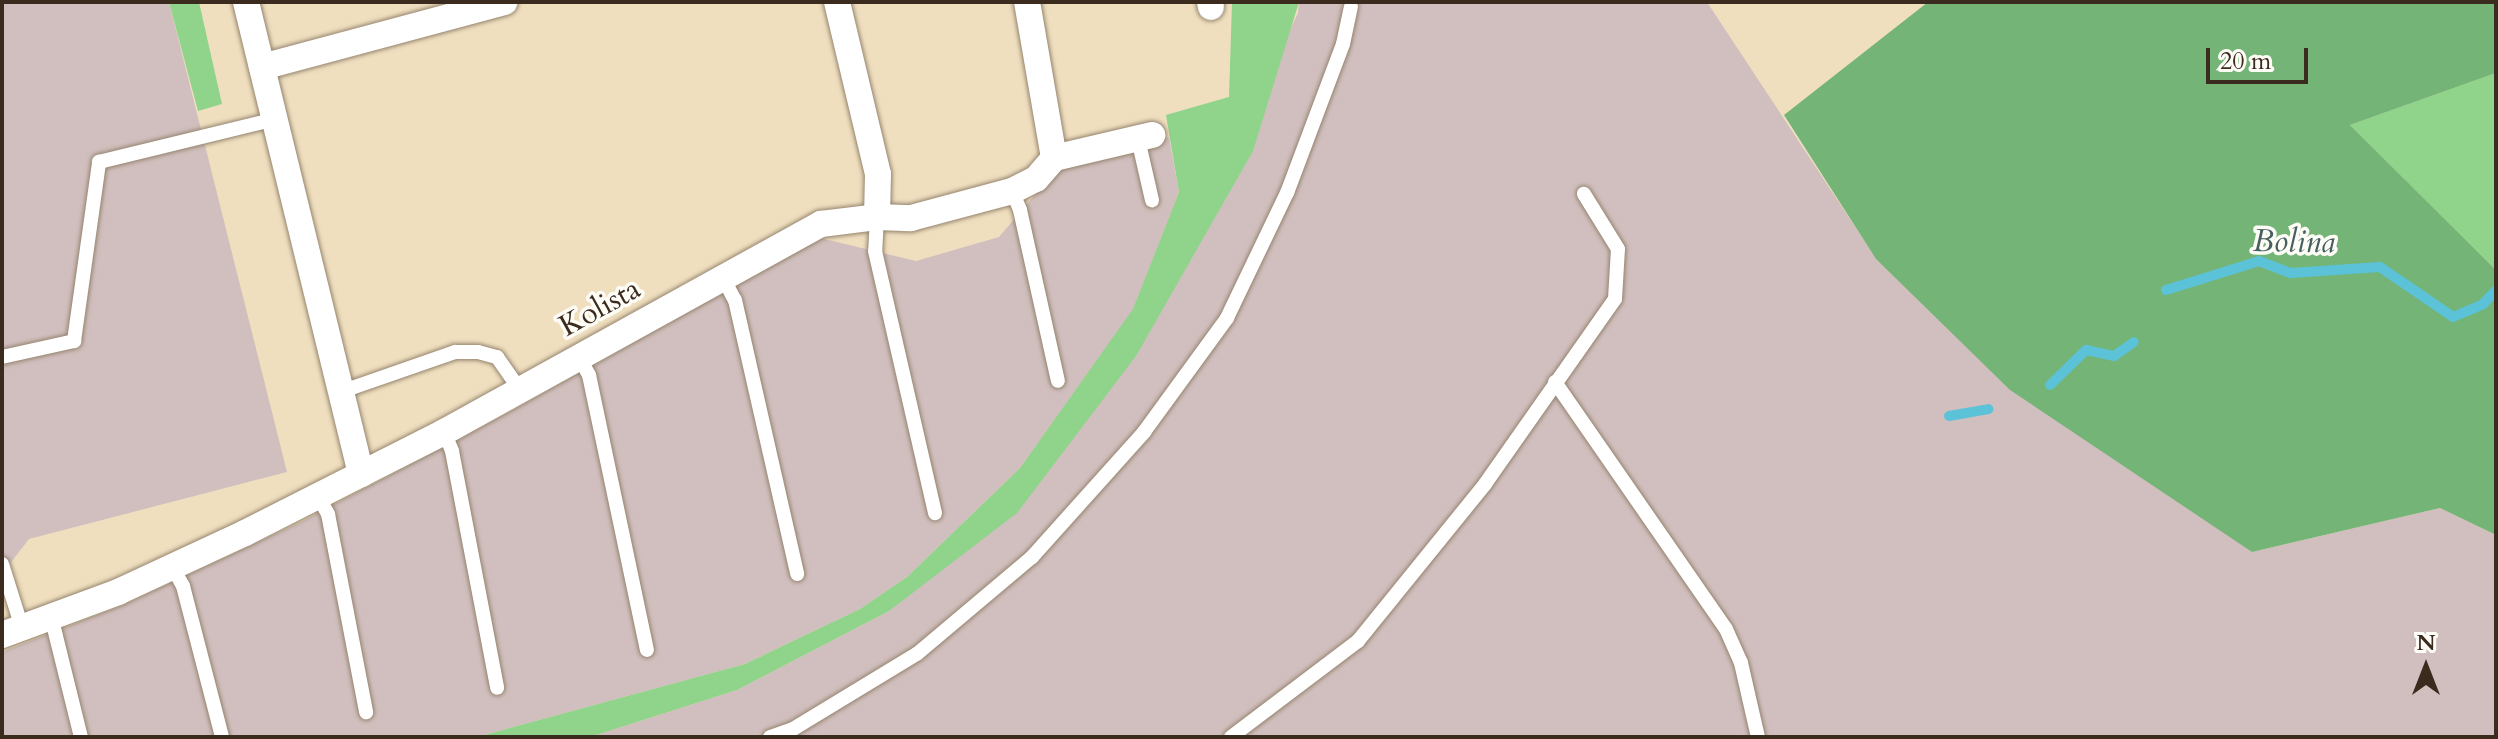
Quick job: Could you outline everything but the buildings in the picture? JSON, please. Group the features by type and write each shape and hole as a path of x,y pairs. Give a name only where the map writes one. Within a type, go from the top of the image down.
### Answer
{"street":[{"path":"246,2 361,474"},
{"path":"262,67 462,7 504,2"},
{"path":"837,2 878,174 877,217"},
{"path":"1027,2 1054,158"},
{"name":"Kolista","path":"12,631 173,568 318,496 444,432 821,224 877,217 911,218 1012,191 1036,179 1054,158 1145,137"}],"lane":[{"path":"770,737 793,729 918,653 1032,557 1144,432 1227,318 1287,193 1343,44 1351,7"},
{"path":"2,357 74,341 99,162 275,119"},
{"path":"1145,137 1152,200"},
{"path":"1012,191 1020,210 1058,381"},
{"path":"1231,737 1358,641 1485,484 1615,299 1618,249 1584,194"},
{"path":"877,217 875,251 935,513"},
{"path":"722,276 735,300 797,574"},
{"path":"343,391 455,352 478,352 497,357 519,389"},
{"path":"579,357 589,375 647,650"},
{"path":"1555,382 1726,629 1741,663 1758,737"},
{"path":"444,432 452,451 497,688"},
{"path":"318,496 328,514 366,712"},
{"path":"2,564 12,631"},
{"path":"173,568 183,586 222,737"},
{"path":"51,616 81,737"}],"shaded area":[{"path":"2,2 169,2 287,472 29,539 2,574"},
{"path":"1299,2 1707,2 1877,260 2252,552 2440,508 2496,535 2496,737 590,737 737,690 889,611 1136,356 1298,13"},
{"path":"1169,137 1179,192 1133,310 1020,468 907,577 860,609 745,664 477,737 2,737 2,652 123,605 299,523 502,416 820,238 916,261 999,237 1058,168"}],"green space":[{"path":"169,2 199,2 222,104 198,111"},
{"path":"1232,2 1299,2 1253,151 1136,356 1017,513 889,611 737,690 590,737 477,737 745,664 860,609 907,577 1020,468 1133,309 1179,192 1166,115 1229,97"},
{"path":"1928,2 2496,2 2496,73 2350,125 2496,270 2496,535 2440,508 2252,552 2010,390 1876,259 1784,115"},
{"path":"2496,73 2496,270 2350,125"}],"waterway":[{"name":"Bolina","path":"2166,290 2259,261 2291,273 2380,267 2453,317 2483,304 2496,290"},
{"name":"Bolina","path":"2050,385 2086,350 2114,356 2134,342"},
{"name":"Bolina","path":"1949,416 1988,409"}]}
